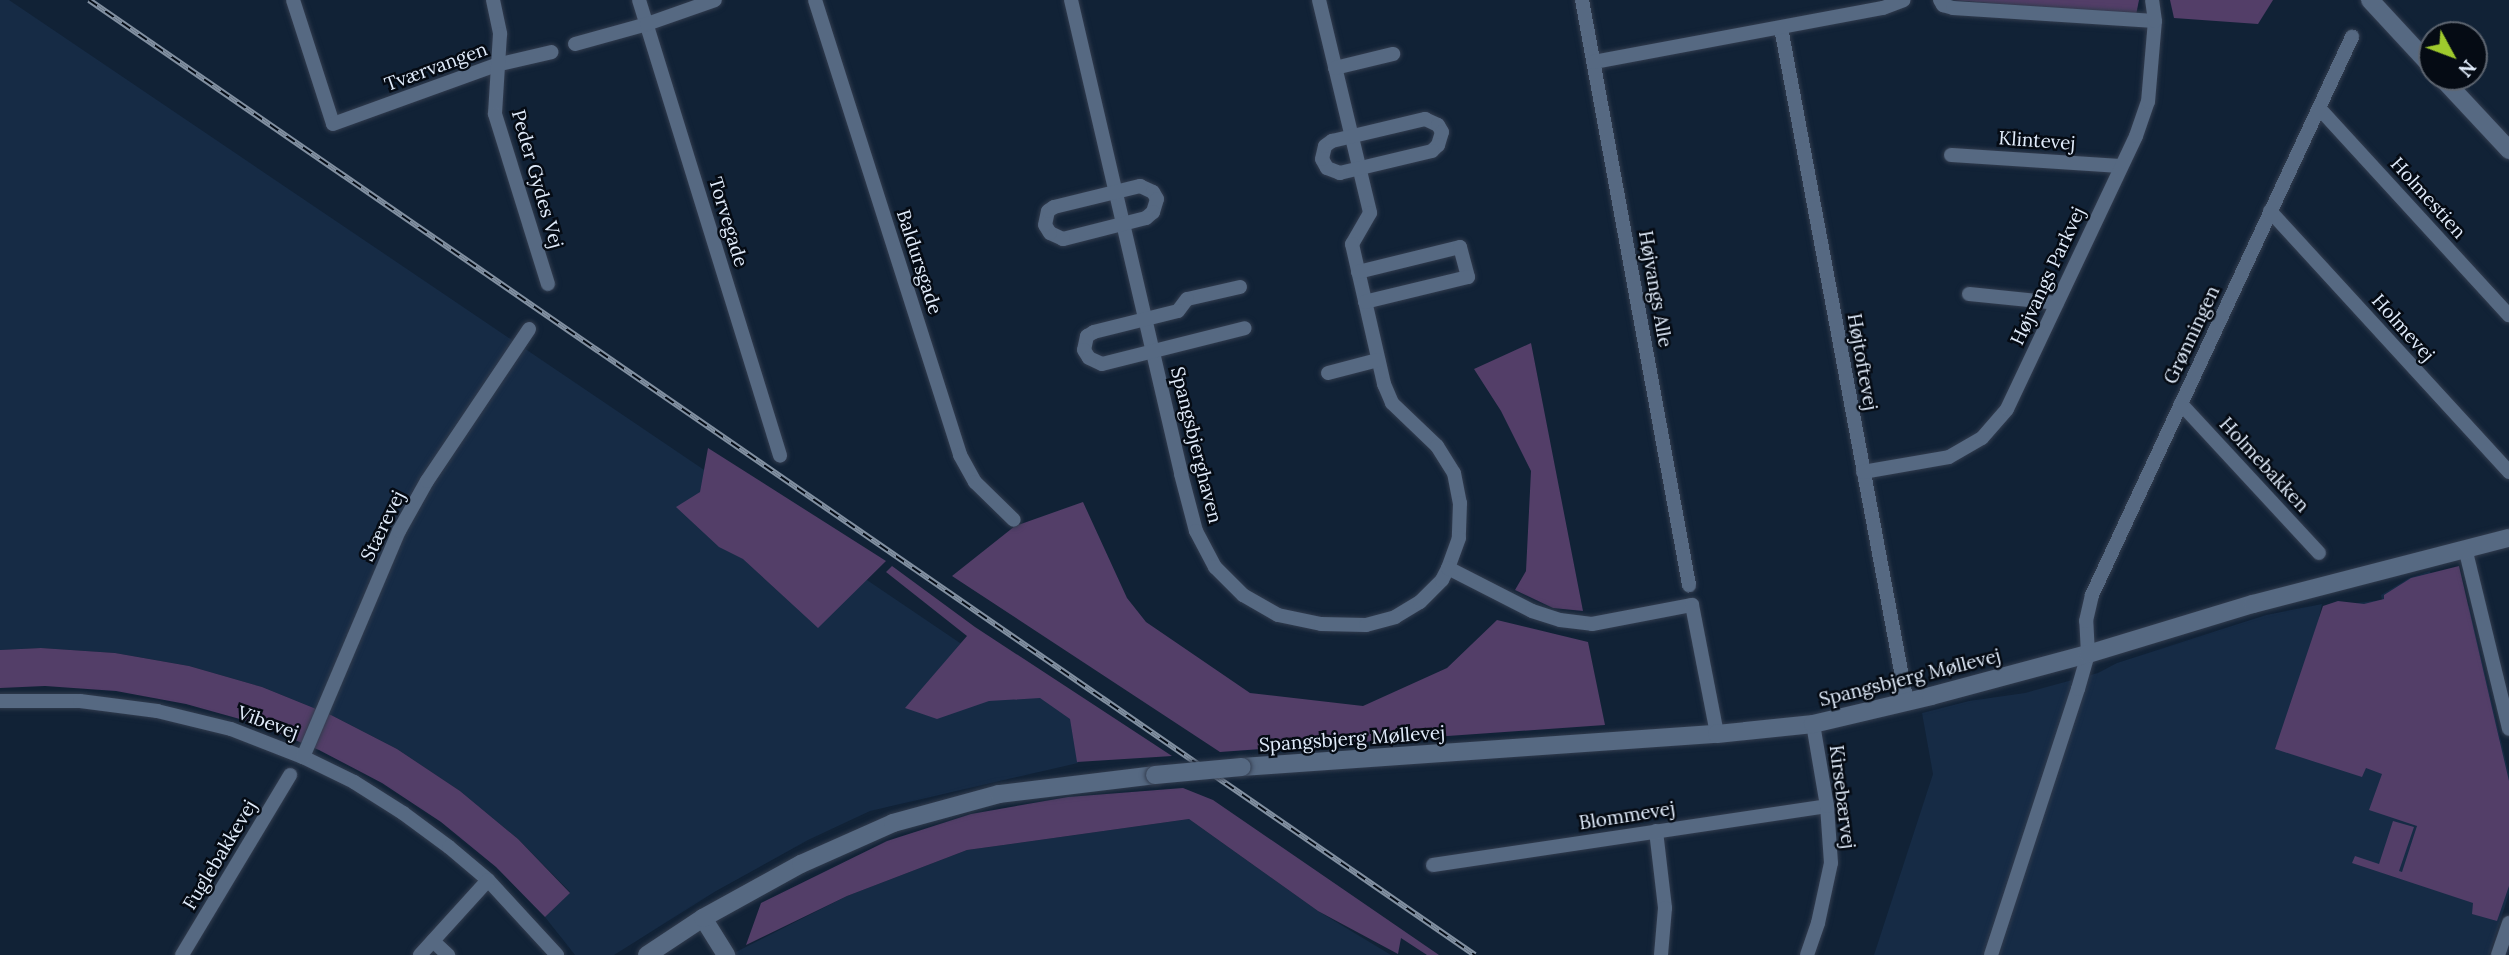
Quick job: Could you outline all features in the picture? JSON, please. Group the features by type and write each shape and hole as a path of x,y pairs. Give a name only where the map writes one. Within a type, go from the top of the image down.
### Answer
{"street":[{"name":"Tværvangen","path":"293,0 333,124 496,65 552,52"},
{"name":"Peder Gydes Vej","path":"493,0 500,34 495,114 548,284"},
{"name":"Torvegade","path":"639,0 780,456"},
{"path":"575,44 647,24 715,0"},
{"name":"Baldursgade","path":"816,0 960,456 975,482 1014,520"},
{"name":"Spangsbjerghaven","path":"1070,0 1196,531 1215,567 1243,595 1278,615 1321,624 1366,625 1395,617 1420,602 1442,580 1459,538 1461,503 1454,473 1437,446 1392,402 1378,360 1352,244 1370,213 1319,0"},
{"name":"Højvangs Alle","path":"1582,0 1689,585"},
{"path":"1594,62 1884,8 1904,0"},
{"path":"1940,0 1942,5 1953,8 2155,21"},
{"name":"Højvangs Parkvej","path":"1863,472 1949,457 1982,438 2007,409 2121,166 2148,102 2155,21 2152,0"},
{"path":"2370,0 2418,52"},
{"name":"Højtoftevej","path":"1781,27 1907,702"},
{"name":"Grønningen","path":"2088,654 2086,621 2092,595 2351,37"},
{"path":"1335,68 1393,54"},
{"path":"2454,91 2509,150"},
{"name":"Holmestien","path":"2319,108 2509,315"},
{"path":"1425,119 1432,120 1442,132 1438,145 1432,151 1359,169 1333,172 1322,159 1325,146 1352,136 1425,119"},
{"name":"Klintevej","path":"1951,155 2121,166"},
{"path":"1140,186 1153,192 1157,199 1153,212 1146,218 1063,239 1050,233 1045,225 1048,211 1055,206 1115,192 1140,186"},
{"name":"Holmevej","path":"2270,211 2509,472"},
{"path":"1358,272 1460,247 1468,277 1365,302"},
{"name":"Spangsbjerghaven","path":"1240,287 1187,299 1178,311 1094,332 1087,336 1084,349 1089,358 1102,364 1245,328"},
{"path":"1969,294 2057,303"},
{"name":"Stærevej","path":"303,757 398,531 427,481 529,329"},
{"path":"1328,373 1378,360"},
{"name":"Holmebakken","path":"2181,404 2319,552"},
{"name":"Spangsbjerg Møllevej","path":"647,955 703,918 800,864 893,823 999,794 1242,767 1717,734 1813,724 2088,654 2253,604 2509,538"},
{"path":"2465,548 2509,729"},
{"path":"1448,568 1532,611 1560,620 1592,624 1692,605 1717,734"},
{"path":"1991,955 2088,654"},
{"name":"Vibevej","path":"0,701 80,701 157,711 231,729 303,757 354,782 403,813 488,880 557,955"},
{"name":"Kirsebærvej","path":"1807,955 1818,923 1831,863 1827,806 1813,724"},
{"name":"Fuglebakkevej","path":"182,955 290,775"},
{"name":"Blommevej","path":"1433,865 1827,806"},
{"path":"1656,831 1665,908 1661,955"},
{"path":"420,955 488,880"},
{"path":"703,918 726,955"},
{"path":"2498,955 2509,923"},
{"path":"433,941 448,955"}],"shaded area":[{"path":"0,0 9,0 1071,718 1078,763 870,811 808,840 716,891 614,955 575,955 545,917 570,892 518,839 460,791 397,749 331,715 262,687 189,666 115,653 41,648 0,650"},
{"path":"1952,0 2139,0 2136,15"},
{"path":"2170,0 2273,0 2258,24 2174,18"},
{"path":"1531,343 1583,611 1553,608 1515,590 1526,571 1531,471 1501,411 1474,369"},
{"path":"708,448 886,561 818,628 743,559 719,547 676,507 700,492"},
{"path":"1083,502 1127,598 1146,622 1250,693 1363,706 1447,668 1497,620 1588,642 1605,725 1220,752 952,576 1015,526"},
{"path":"892,566 975,627 1172,756 1077,762 1070,719 1040,698 989,701 937,719 905,708 967,636 886,572"},
{"path":"2459,566 2509,781 2509,886 2497,921 2472,914 2473,903 2352,863 2355,856 2379,864 2393,821 2414,827 2399,871 2402,872 2417,826 2369,810 2382,774 2366,768 2362,777 2275,749 2323,606 2338,601 2364,604 2384,599 2384,595 2411,578"},
{"path":"2430,571 2440,613 2469,606 2509,774 2509,894 2489,955 1874,955 1933,774 1922,713 1969,701 2025,693 2098,673 2117,663 2266,615 2322,604 2319,618 2357,603 2382,600 2381,595 2409,578"},
{"path":"41,648 115,653 189,666 262,687 331,715 397,749 460,791 518,839 570,893 545,917 496,867 441,822 382,783 319,750 254,723 186,704 116,691 45,686 0,688 0,650"},
{"path":"1183,788 1213,800 1439,955 1427,955 1401,938 1398,954 1318,911 1189,819 967,850 847,896 746,945 761,903 887,841 971,814 1068,797"},
{"path":"1189,819 1318,911 1391,955 730,955 847,896 967,850"}],"railway":[{"path":"89,0 1475,955"}]}
